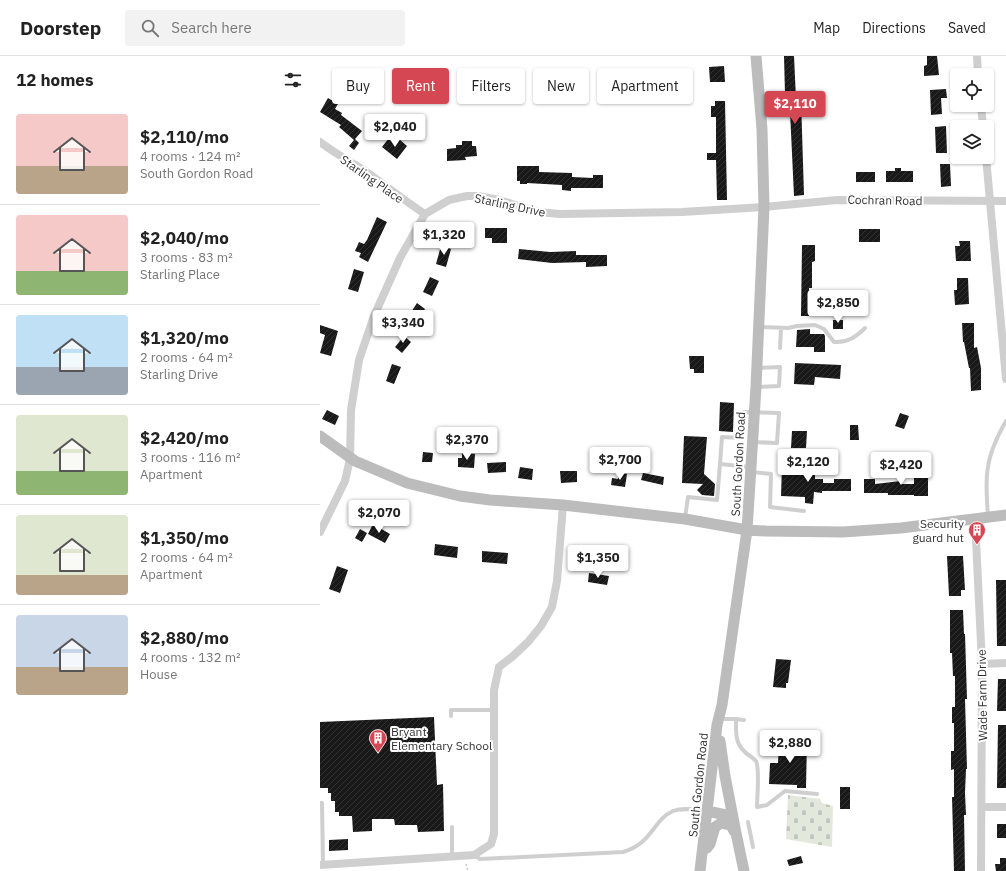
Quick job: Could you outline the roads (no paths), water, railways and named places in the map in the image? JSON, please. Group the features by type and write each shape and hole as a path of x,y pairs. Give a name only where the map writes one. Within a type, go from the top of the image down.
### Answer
{"street":[{"name":"South Gordon Road","path":"700,871 718,722 747,530 757,368 764,207 762,129 756,56"},
{"path":"976,56 977,68"},
{"name":"Starling Place","path":"320,142 333,152 362,169 408,204 425,214"},
{"path":"987,164 1006,379"},
{"name":"Starling Drive","path":"425,214 449,200 467,196 478,196 499,200 526,210 554,214 682,212 764,207"},
{"name":"Cochran Road","path":"764,207 837,200 1006,201"},
{"path":"320,532 345,481 350,459 351,410 359,360 374,316 389,282 400,258 425,214"},
{"path":"320,436 350,459 407,483 460,496 490,500 562,505 685,519 747,530 843,532 901,528 1006,515"},
{"path":"321,865 474,855 491,844 494,834 494,690 499,667 528,642 541,626 552,607 557,581 562,505"},
{"name":"Wade Farm Drive","path":"975,519 982,664 981,871"},
{"path":"982,664 1006,663"},
{"path":"718,722 725,776 744,871"},
{"path":"982,807 1006,807"},
{"path":"707,811 726,815 731,818 736,833"},
{"path":"703,854 710,844 715,826 721,823 731,825 736,833"}],"lane":[{"path":"758,327 781,328 815,325 824,329 834,342 841,342 856,337 865,328"},
{"path":"780,348 781,328"},
{"path":"756,386 779,386 780,367 757,368"},
{"path":"685,519 688,498 717,500 722,437 742,438 744,412 779,413 777,443 753,442"},
{"path":"988,517 988,467 997,438 1006,421"},
{"path":"720,464 771,474 770,507 804,511"},
{"path":"451,716 451,710 494,710"},
{"path":"736,719 736,738 743,750 756,761 759,774 757,807 767,806 785,791 817,794"},
{"path":"718,722 736,719 744,720"},
{"path":"320,803 322,803 321,865"},
{"path":"474,855 480,859 623,852 643,842 660,821 673,811 691,809 707,811"},
{"path":"738,845 752,844 748,822"},
{"path":"452,827 452,857"}],"place":[{"name":"Security guard hut","path":"977,545"},
{"name":"Bryant Elementary School","path":"378,753"}]}
